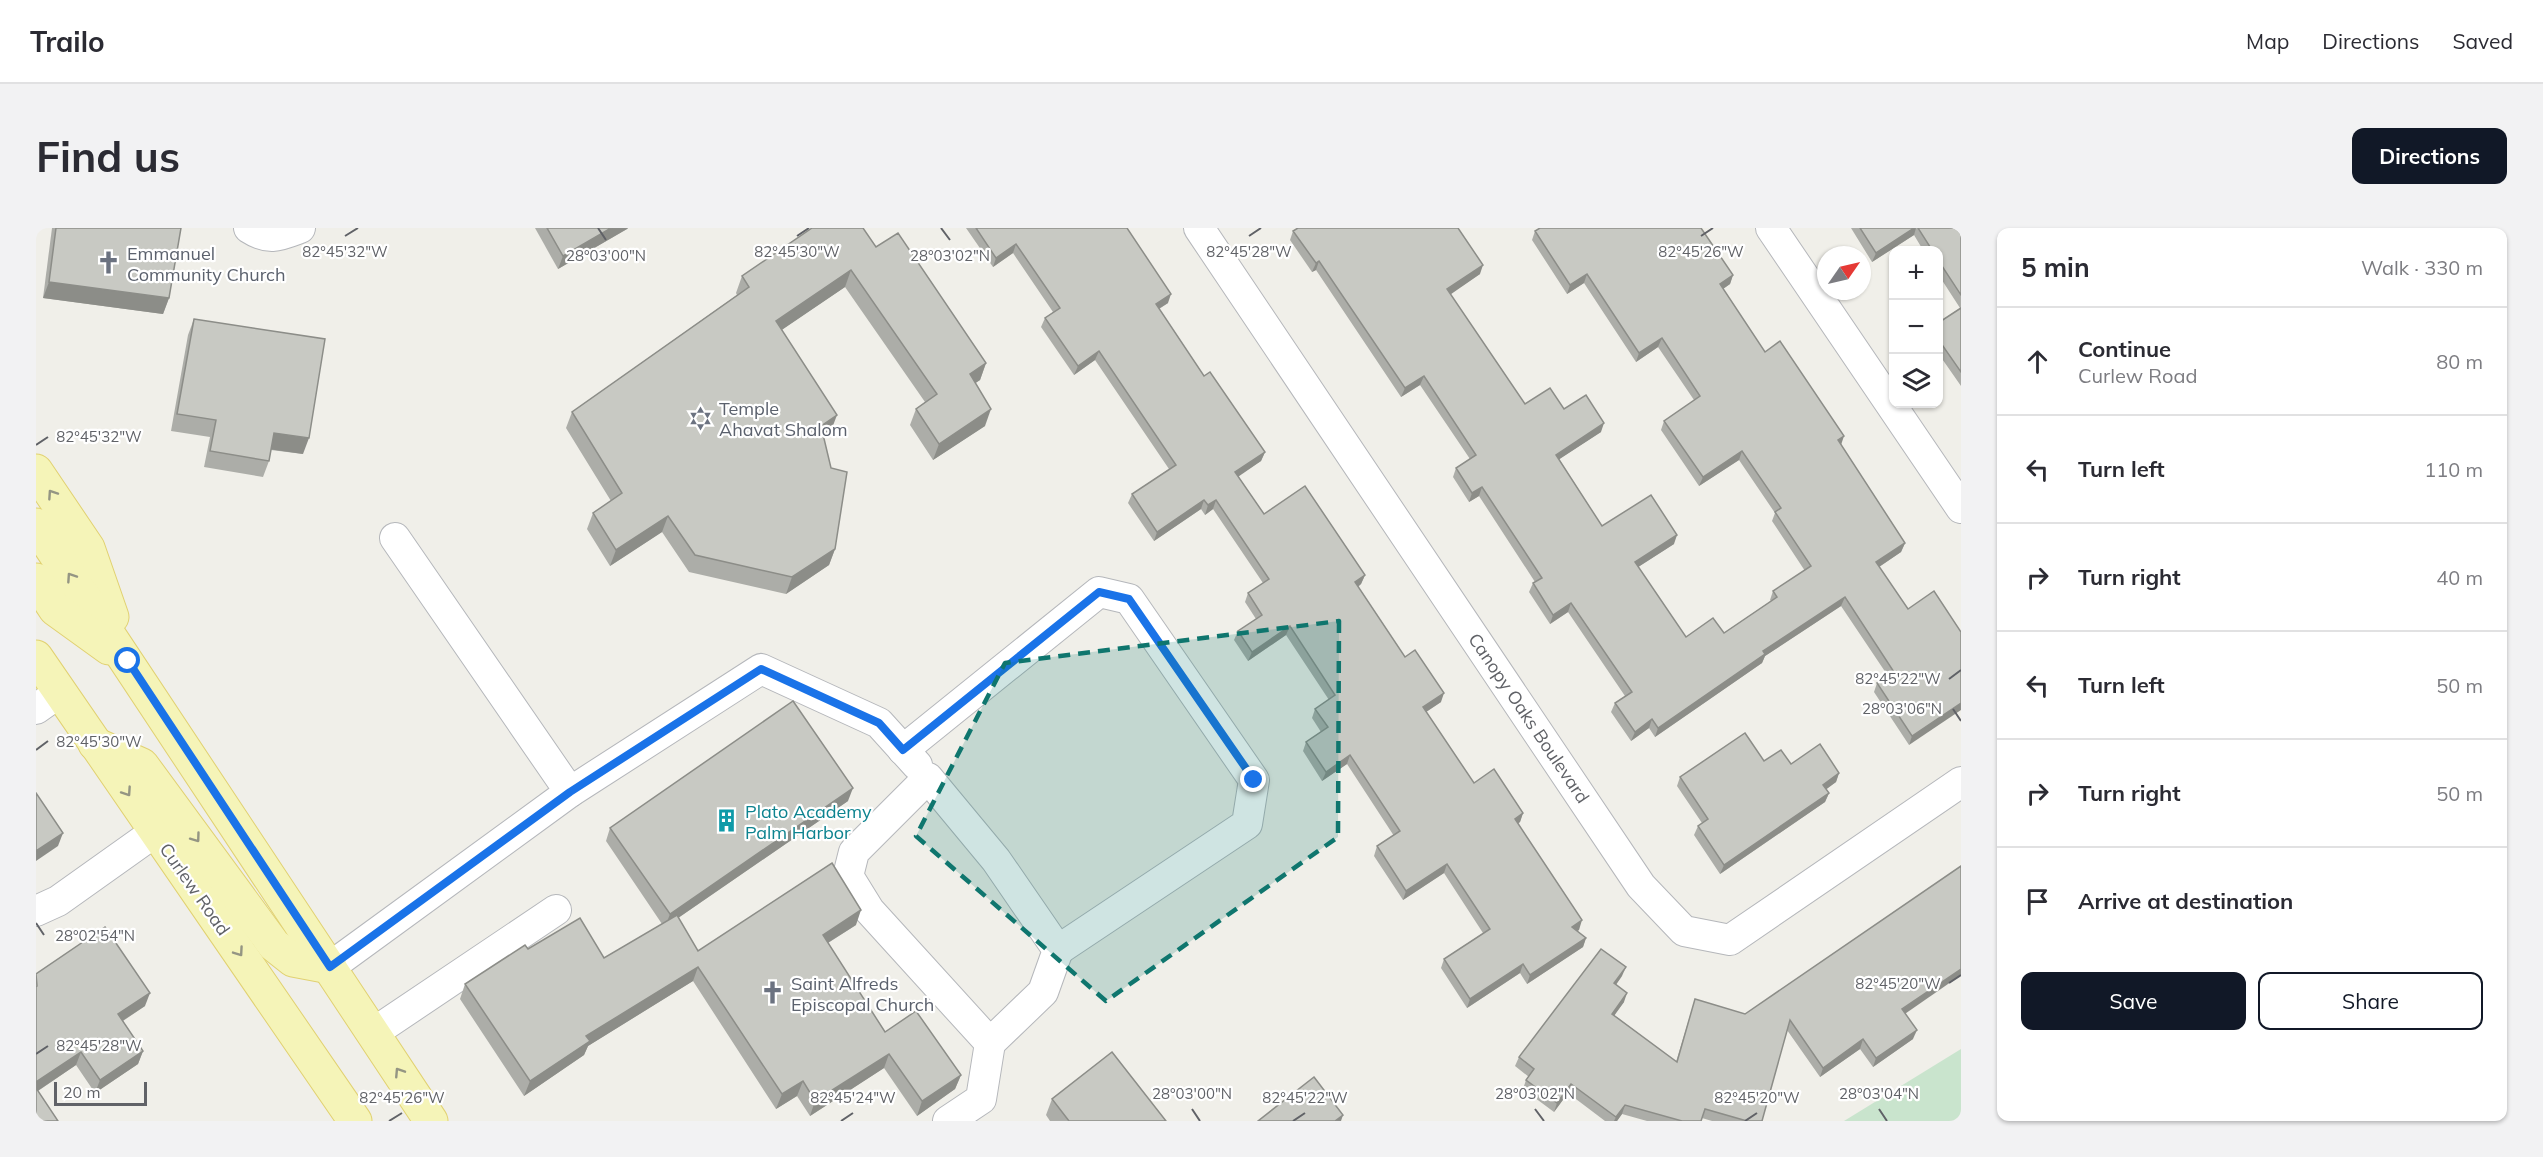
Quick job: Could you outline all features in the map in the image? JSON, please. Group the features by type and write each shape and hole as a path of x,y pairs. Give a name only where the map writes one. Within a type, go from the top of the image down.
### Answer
{"main road":[{"path":"36,471 88,548 128,661"},
{"path":"36,525 431,1121"},
{"path":"36,580 55,609 128,661"},
{"name":"Curlew Road","path":"36,657 48,701 95,744 355,1121"},
{"path":"95,744 142,765 274,945 293,960 330,967"}],"street":[{"path":"249,228 260,235 277,237 300,228"},
{"name":"Canopy Oaks Boulevard","path":"1199,228 1641,886 1684,931 1730,940 1961,782"},
{"path":"1771,228 1961,508"},
{"path":"394,538 570,792"},
{"path":"903,750 1099,592 1129,599 1254,780 1247,824 1058,950 1043,992 990,1043 981,1099 948,1121"},
{"path":"330,967 570,792 761,669 879,723 996,860 1058,950"},
{"path":"928,778 854,852 848,876 869,910 990,1043"},
{"path":"36,911 58,901 154,832"},
{"path":"373,1033 556,910"}],"highlighted area":[{"path":"1339,621 1338,837 1106,1001 916,836 1005,663"}],"green space":[{"path":"1961,1049 1961,1121 1844,1121"}],"building":[{"name":"Emmanuel Community Church","path":"56,228 181,228 169,298 49,282"},
{"path":"547,228 611,228 563,256"},
{"name":"Temple Ahavat Shalom","path":"812,228 863,228 876,247 898,233 986,363 970,374 991,409 939,444 916,409 937,394 851,270 776,321 837,415 821,426 831,468 847,472 835,549 792,577 695,555 668,516 616,550 593,513 622,493 572,412 749,287 742,276"},
{"path":"976,228 1127,228 1171,294 1156,304 1204,376 1210,372 1265,452 1235,472 1264,514 1305,486 1365,575 1355,582 1405,657 1415,650 1444,693 1423,707 1474,783 1494,769 1523,813 1515,819 1582,920 1572,927 1586,938 1530,975 1523,964 1470,999 1444,959 1490,929 1447,864 1406,891 1377,846 1400,831 1350,755 1326,772 1306,742 1328,727 1315,709 1335,695 1290,626 1252,652 1238,631 1262,615 1248,593 1269,579 1216,500 1208,505 1204,500 1157,532 1132,494 1176,465 1099,351 1078,366 1045,318 1060,308 1016,244 996,258"},
{"path":"1298,228 1458,228 1483,265 1447,289 1525,404 1550,388 1564,409 1586,395 1604,423 1556,455 1602,526 1651,495 1677,535 1635,562 1686,637 1713,618 1724,633 1777,597 1773,591 1811,566 1775,512 1781,508 1742,451 1703,477 1664,421 1700,396 1662,338 1639,353 1587,274 1570,285 1535,231 1540,228 1701,228 1733,275 1720,284 1765,352 1780,341 1844,436 1838,440 1905,543 1876,562 1908,609 1934,591 1961,632 1961,703 1912,736 1877,683 1894,672 1845,597 1763,651 1765,654 1658,728 1652,719 1635,732 1615,703 1632,692 1571,603 1553,615 1533,583 1542,578 1482,487 1472,493 1456,468 1476,455 1424,376 1405,388 1319,261 1316,263 1293,231"},
{"path":"1860,228 1914,228 1876,253"},
{"path":"1918,228 1961,228 1961,295 1943,268 1943,246 1929,246"},
{"path":"1961,308 1961,372 1943,346 1943,320"},
{"path":"194,319 325,339 309,438 274,433 269,461 210,451 216,420 177,414"},
{"name":"Plato Academy Palm Harbor","path":"793,701 853,788 670,914 610,828"},
{"path":"1745,733 1764,761 1781,750 1791,764 1820,744 1839,773 1823,785 1829,793 1724,865 1698,826 1708,819 1680,777"},
{"path":"36,793 63,833 36,851"},
{"path":"832,863 861,910 823,935 885,1032 916,1011 961,1075 922,1101 889,1054 815,1101 803,1081 782,1094 698,967 586,1036 590,1041 530,1081 465,984 525,945 528,949 580,918 604,958 677,915 698,951"},
{"path":"1961,866 1961,969 1902,1009 1917,1030 1876,1058 1863,1039 1823,1068 1790,1020 1762,1121 1747,1121 1705,1109 1701,1121 1682,1121 1625,1105 1616,1117 1571,1084 1557,1103 1526,1080 1534,1069 1519,1057 1601,949 1626,967 1614,983 1627,993 1612,1014 1677,1062 1695,999 1745,1014"},
{"path":"105,927 150,993 118,1014 143,1051 100,1080 81,1052 36,1082 36,974"},
{"path":"1112,1052 1166,1121 1069,1121 1052,1099"},
{"path":"1314,1077 1343,1115 1335,1121 1258,1121"},
{"path":"36,1088 58,1121 36,1121"}],"place":[{"name":"Emmanuel Community Church","path":"109,263"},
{"name":"Temple Ahavat Shalom","path":"701,418"},
{"name":"Plato Academy Palm Harbor","path":"727,821"},
{"name":"Saint Alfreds Episcopal Church","path":"773,993"}],"route":[{"path":"128,661 330,967 570,792 761,669 879,723 903,750 1099,592 1129,599 1254,780"}]}
